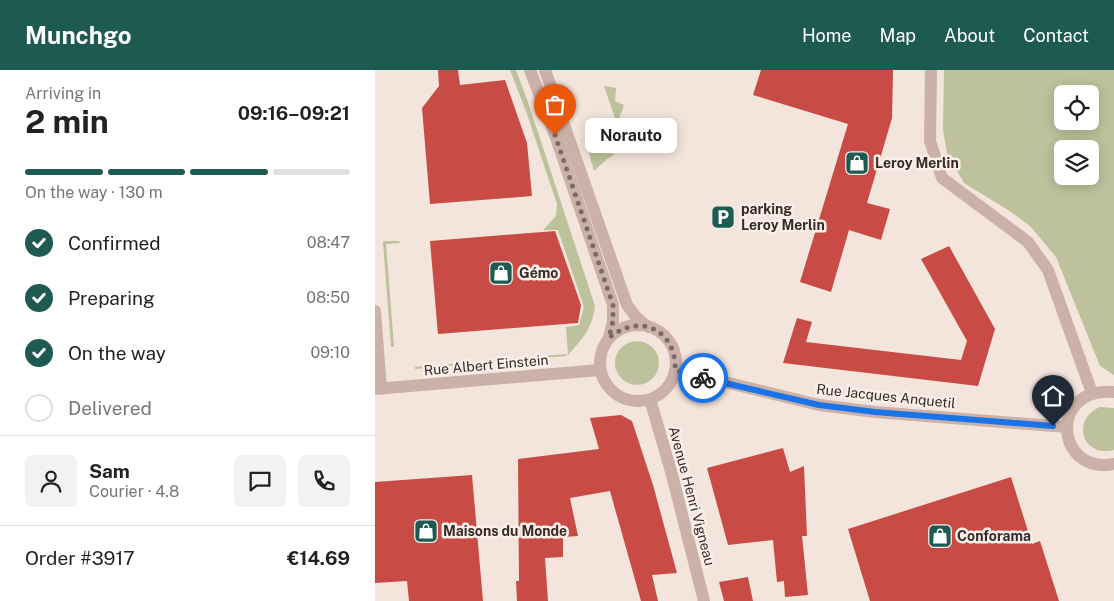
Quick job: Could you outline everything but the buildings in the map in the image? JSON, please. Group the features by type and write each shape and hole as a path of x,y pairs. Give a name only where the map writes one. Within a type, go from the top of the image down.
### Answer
{"street":[{"path":"530,70 555,135 613,305 613,321 609,338 603,348 600,359 600,370 605,382 613,392 624,399 637,402 650,399 667,388 672,380 676,359 667,338 658,331 637,325 617,331 609,338"},
{"path":"545,70 627,305 648,327"},
{"path":"931,70 930,140 942,178 1028,242 1048,270 1092,393"},
{"path":"375,311 378,389"},
{"name":"Rue Albert Einstein","path":"378,389 600,370"},
{"name":"Rue Jacques Anquetil","path":"675,370 819,405 875,412 1067,427"},
{"path":"1114,392 1101,391 1080,399 1071,410 1067,427 1069,440 1083,460 1091,464 1104,466 1114,464"},
{"name":"Avenue Henri Vigneau","path":"650,399 672,475 704,601"}],"green space":[{"path":"510,70 516,70 528,102 595,306 592,321 586,333 568,355 566,327 579,325 584,307 558,230 543,230 556,216 557,204"},
{"path":"944,70 1114,70 1114,375 1100,366 1056,257 1030,226 964,183 947,153 943,130"},
{"path":"604,86 616,88 615,101 624,105 619,119 615,118"},
{"path":"588,150 615,154 594,171"},
{"path":"399,241 400,243 386,244 394,347 391,347 383,242"},
{"path":"641,341 653,347 658,354 658,372 653,379 646,384 633,385 625,382 618,375 615,359 618,351 625,344"},
{"path":"567,354 566,356 415,369 415,367"},
{"path":"1100,407 1114,408 1114,450 1103,451 1095,448 1088,443 1084,436 1085,420"}],"way so far":[{"path":"555,135 613,305 613,321 609,338 617,331 637,325 658,331 667,338 672,348 676,359 675,370 703,378"}],"place":[{"name":"Norauto","path":"555,135"},
{"name":"Leroy Merlin","path":"857,163"},
{"name":"parking Leroy Merlin","path":"723,217"},
{"name":"Gémo","path":"501,273"},
{"name":"Maisons du Monde","path":"426,531"},
{"name":"Conforama","path":"940,536"}],"route":[{"path":"703,378 819,405 875,412 1053,426"}]}
